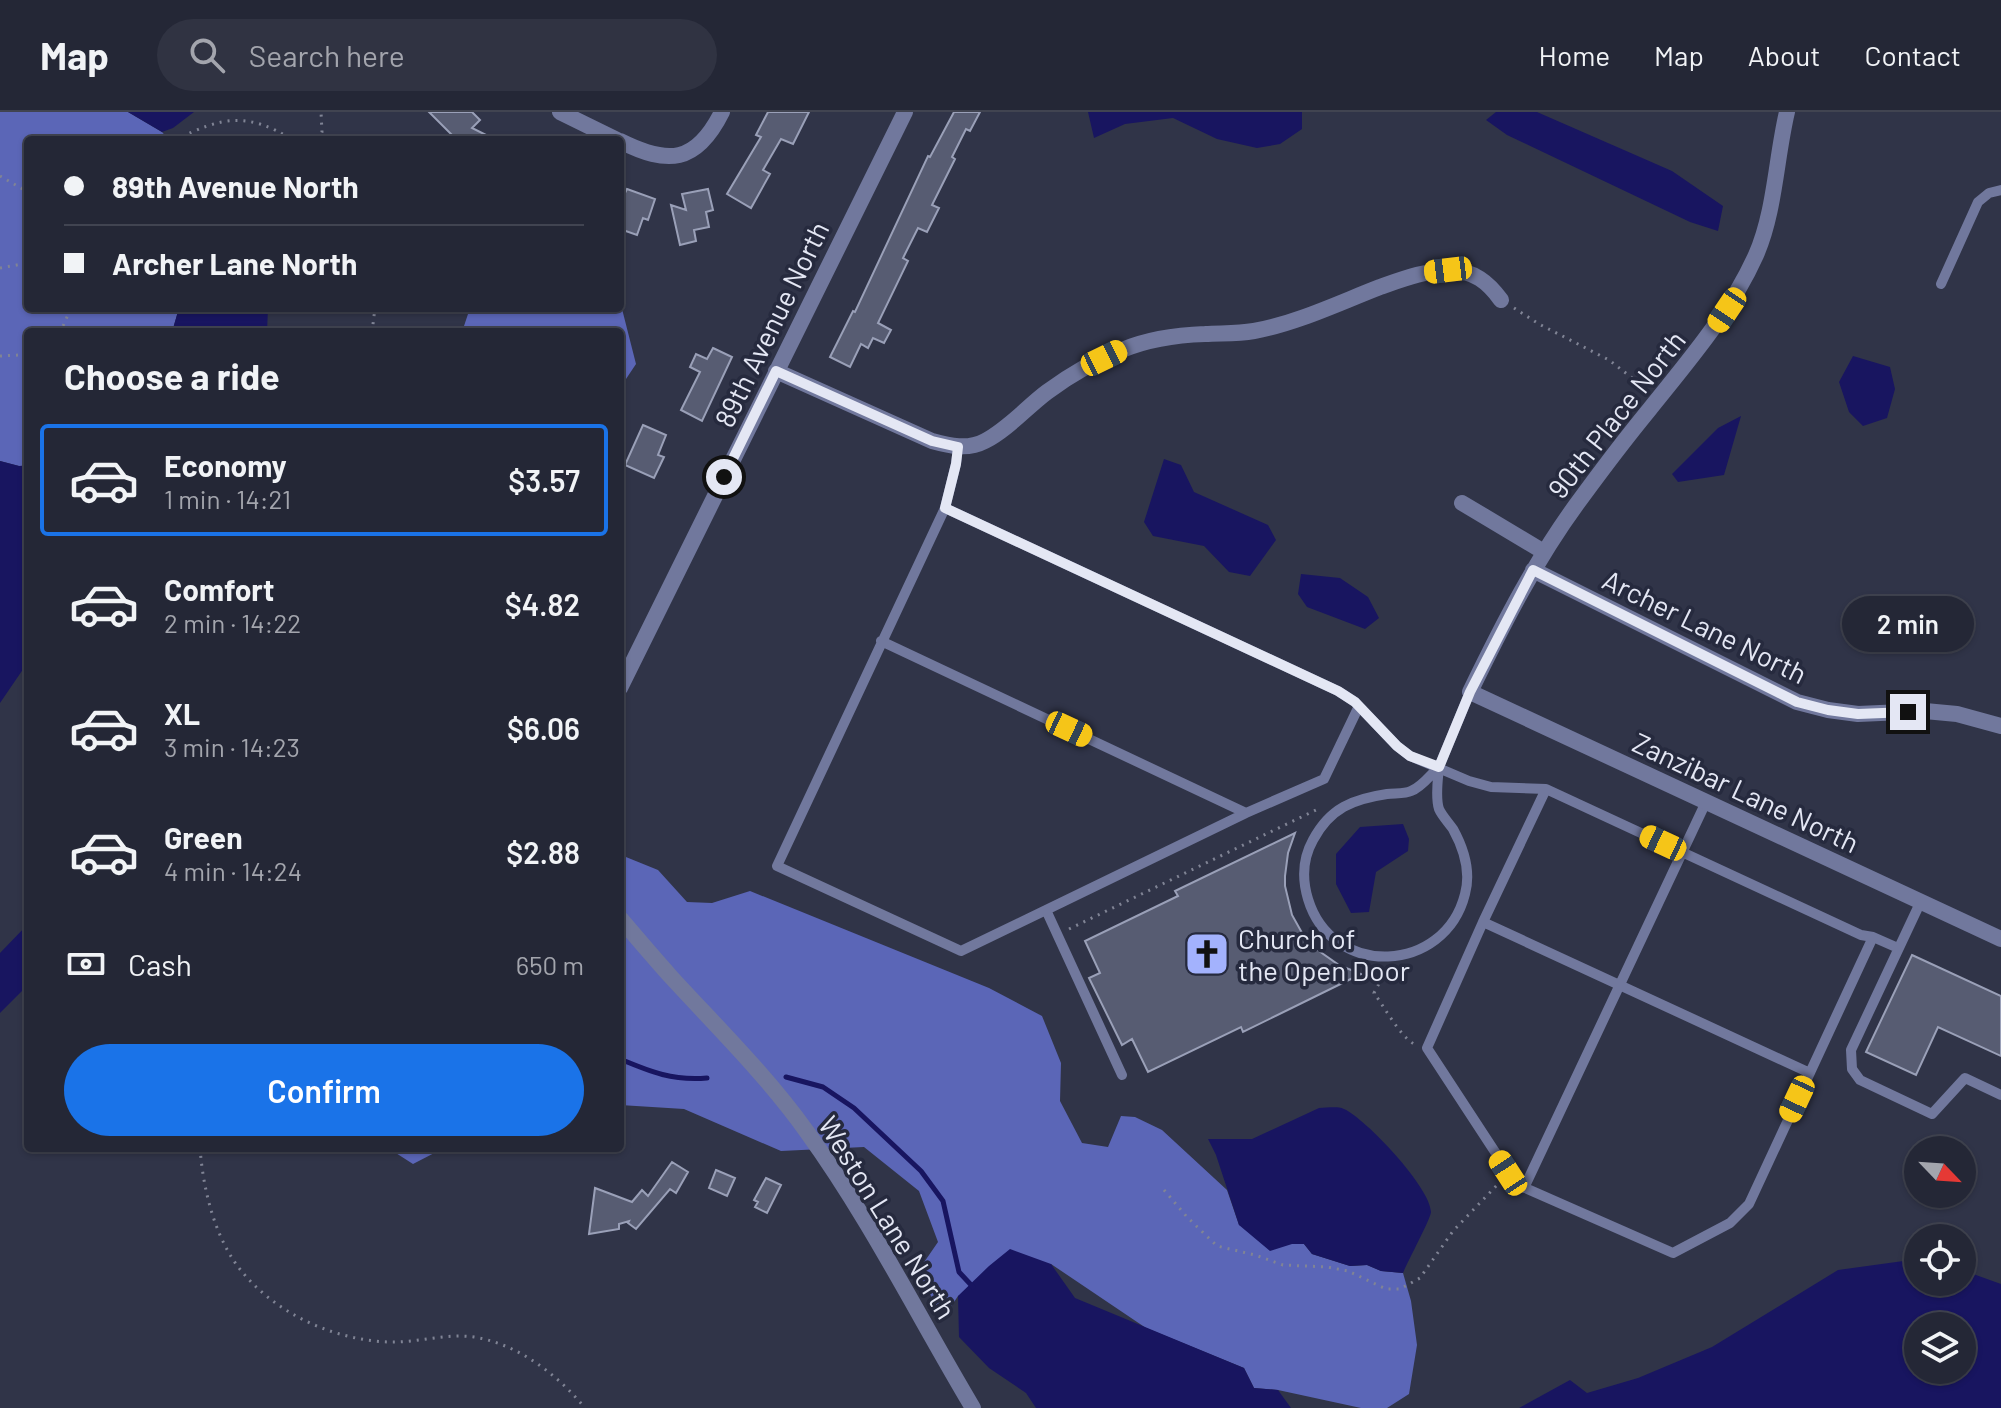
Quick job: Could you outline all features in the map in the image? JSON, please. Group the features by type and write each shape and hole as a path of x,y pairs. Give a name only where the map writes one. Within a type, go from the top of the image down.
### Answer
{"street":[{"path":"560,112 609,136"},
{"path":"624,143 659,157 674,157 701,143 722,112"},
{"name":"89th Avenue North","path":"624,680 905,112"},
{"name":"90th Place North","path":"1470,692 1544,552 1614,455 1704,342 1741,285 1758,252 1766,222 1787,112"},
{"path":"776,371 932,441 958,447 984,442 1049,390 1085,367 1124,349 1165,337 1254,331 1281,324 1401,279 1448,270 1474,274 1491,287 1501,300"},
{"path":"1462,503 1544,552"},
{"name":"Archer Lane North","path":"1533,570 1797,702 1858,714 1925,711 1957,714 2001,726"},
{"name":"Zanzibar Lane North","path":"1470,692 2001,939"},
{"name":"Weston Lane North","path":"624,923 748,1059 807,1131 845,1186 973,1408"}],"lane":[{"path":"1941,284 1978,202 1989,193 2001,190"},
{"path":"958,447 945,508 777,866 961,951 1246,813 1324,779 1359,706"},
{"path":"945,508 1338,691 1359,706 1410,756 1491,787 1546,789 1861,935 1898,948"},
{"path":"881,641 1246,813"},
{"path":"1439,767 1411,791 1367,797 1336,811 1311,842 1304,875 1311,909 1333,938 1356,952 1385,957 1414,953 1446,931 1460,910 1466,892 1467,870 1464,852 1439,809 1439,767 1470,692"},
{"path":"1546,789 1427,1048 1508,1173 1516,1184 1524,1188 1673,1253 1730,1223 1749,1204 1873,937"},
{"path":"1524,1188 1706,802"},
{"path":"1921,901 1851,1050 1850,1060 1855,1075 1932,1114 1965,1078 2001,1095"},
{"path":"1046,910 1122,1075"},
{"path":"1483,922 1810,1073"}],"path":[{"path":"320,136 321,112"},
{"path":"184,136 218,120 239,115"},
{"path":"269,121 288,136"},
{"path":"0,176 24,190"},
{"path":"0,268 24,264"},
{"path":"1501,300 1539,324 1609,360 1640,384"},
{"path":"0,356 24,353"},
{"path":"1057,934 1322,808"},
{"path":"1389,969 1383,974 1374,993 1405,1038 1427,1048"},
{"path":"201,1152 207,1194 228,1250 246,1277 274,1302 319,1327 359,1339 406,1342 463,1336 491,1341 547,1370 585,1408"},
{"path":"1164,1190 1217,1246 1283,1265 1348,1271 1386,1289 1400,1289 1420,1278 1453,1231 1508,1173"}],"shaded area":[{"path":"0,112 128,112 166,136 24,136 24,312 178,312 173,328 24,328 24,465 0,461"},
{"path":"128,112 194,112 173,128 162,132"},
{"path":"1088,112 1302,112 1302,129 1280,144 1257,148 1217,139 1173,118 1125,124 1094,138"},
{"path":"1496,112 1537,112 1672,171 1723,206 1718,231 1690,222 1507,135 1486,120"},
{"path":"178,312 268,312 267,328 173,328"},
{"path":"469,312 623,312 636,364 624,382 624,328 463,328"},
{"path":"1853,356 1890,367 1895,389 1887,418 1863,426 1849,412 1839,382"},
{"path":"1741,416 1724,475 1678,482 1672,474 1718,428"},
{"path":"1164,459 1181,465 1194,492 1268,525 1276,540 1250,576 1229,572 1204,546 1153,536 1144,522"},
{"path":"0,461 24,466 24,668 0,703"},
{"path":"1301,574 1340,578 1368,597 1379,618 1365,629 1307,607 1298,594"},
{"path":"1403,824 1409,839 1408,851 1376,872 1369,912 1351,913 1336,884 1336,854 1360,827"},
{"path":"624,856 658,870 687,902 712,903 750,891 989,988 1042,1016 1061,1063 1060,1101 1082,1143 1108,1147 1121,1116 1135,1117 1162,1130 1227,1190 1239,1225 1292,1243 1304,1244 1312,1254 1350,1266 1367,1265 1381,1271 1403,1273 1411,1301 1417,1345 1409,1394 1387,1408 1361,1408 1278,1390 1254,1388 1244,1368 1146,1328 1051,1264 958,1296 943,1319 918,1271 938,1242 919,1191 864,1147 781,1151 684,1109 624,1105"},
{"path":"24,928 24,989 0,1013 0,953"},
{"path":"1319,1108 1344,1109 1367,1126 1396,1155 1428,1201 1430,1216 1403,1273 1381,1271 1367,1265 1350,1266 1312,1254 1304,1244 1292,1244 1270,1251 1239,1225 1208,1139 1252,1139"},
{"path":"394,1152 436,1152 413,1164"},
{"path":"1010,1249 1051,1264 1075,1298 1244,1368 1254,1388 1278,1390 1291,1408 1036,1408 1026,1393 989,1368 959,1337 958,1296"},
{"path":"1904,1261 1904,1296 1976,1296 1976,1275 2001,1284 2001,1408 1519,1408 1570,1380 1587,1393 1638,1378 1712,1347 1838,1270"}],"building":[{"path":"429,112 472,112 480,120 472,128 488,136 453,136"},
{"path":"768,112 809,112 793,144 781,139 763,170 770,174 751,208 727,194 761,137 756,135"},
{"path":"954,112 980,112 970,131 966,129 952,157 955,159 932,205 939,208 927,232 918,228 903,258 908,261 878,323 891,330 884,343 873,338 868,348 861,344 850,367 830,357 855,312 928,156"},
{"path":"627,189 655,199 648,220 643,218 637,235 624,230 624,195"},
{"path":"708,189 713,210 706,212 709,227 694,230 696,241 680,245 671,205 686,210 682,194"},
{"path":"713,348 732,357 702,421 681,410 700,372 690,367 696,354 707,359"},
{"path":"643,425 666,435 658,455 664,457 654,478 625,465"},
{"name":"Church of the Open Door","path":"1295,833 1285,876 1292,915 1306,940 1339,965 1361,974 1243,1032 1241,1027 1148,1072 1132,1039 1122,1045 1089,978 1100,973 1085,941 1178,896 1175,891"},
{"path":"1912,955 2001,996 2001,1056 1938,1027 1916,1075 1866,1052"},
{"path":"672,1162 688,1172 676,1193 670,1189 636,1229 629,1221 619,1224 619,1229 589,1234 595,1188 632,1202 642,1190 648,1196"},
{"path":"716,1170 735,1178 727,1196 709,1188"},
{"path":"766,1178 781,1185 767,1213 755,1207 758,1202 754,1200"}],"waterway":[{"path":"624,1061 662,1074 707,1078"},
{"path":"786,1077 823,1087 854,1108 921,1171 943,1201 959,1272 973,1287"}],"place":[{"name":"Church of the Open Door","path":"1207,954"}],"route":[{"path":"724,477 776,371 932,441 958,447 945,508 1338,691 1355,702 1410,756 1439,767 1470,692 1533,570 1797,702 1858,714 1908,712"}]}
